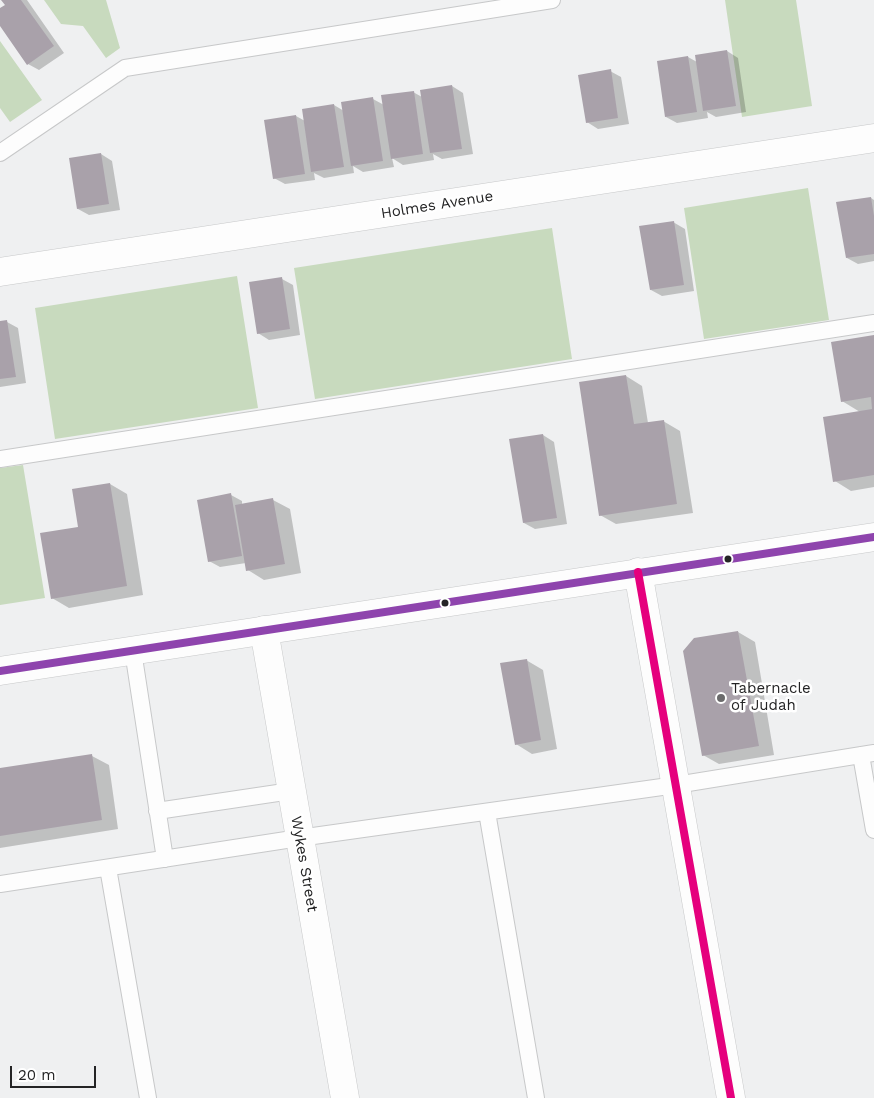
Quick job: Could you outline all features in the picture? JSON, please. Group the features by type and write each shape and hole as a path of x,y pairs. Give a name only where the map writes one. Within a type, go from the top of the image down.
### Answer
{"street":[{"name":"Holmes Avenue","path":"0,272 874,138"},
{"path":"0,671 874,537"},
{"path":"638,572 731,1098"},
{"name":"Wykes Street","path":"264,630 345,1098"}],"lane":[{"path":"0,152 125,68 552,0"},
{"path":"0,459 874,323"},
{"path":"133,651 165,859"},
{"path":"0,884 299,838 676,785 867,754 874,830"},
{"path":"157,811 291,791"},
{"path":"487,812 536,1098"},
{"path":"108,868 148,1098"}],"green space":[{"path":"44,0 106,0 120,48 106,58 83,26 61,24"},
{"path":"725,0 796,0 812,106 742,117"},
{"path":"0,41 42,100 10,122 0,108"},
{"path":"808,188 829,320 704,339 684,208"},
{"path":"552,228 572,359 315,399 294,268"},
{"path":"237,276 258,408 55,439 35,308"},
{"path":"23,465 45,598 0,605 0,468"}],"building":[{"path":"1,0 21,0 54,46 27,65 0,26 0,8 5,5"},
{"path":"727,50 736,106 703,111 695,55"},
{"path":"688,56 697,112 665,117 657,61"},
{"path":"611,69 618,118 586,123 578,75"},
{"path":"452,85 462,149 430,153 420,90"},
{"path":"414,91 423,154 391,159 381,95"},
{"path":"373,97 383,161 351,166 341,102"},
{"path":"334,104 344,167 311,172 302,109"},
{"path":"296,115 305,174 273,179 264,120"},
{"path":"101,153 109,204 77,209 69,158"},
{"path":"871,197 874,216 874,254 846,258 836,202"},
{"path":"674,221 684,285 650,290 639,226"},
{"path":"282,277 290,329 257,334 249,282"},
{"path":"7,320 16,377 0,379 0,321"},
{"path":"874,335 874,475 833,482 823,417 872,409 871,397 841,402 831,342"},
{"path":"626,375 634,424 664,420 677,504 599,516 579,382"},
{"path":"543,434 557,518 523,523 509,439"},
{"path":"110,483 127,586 51,599 40,533 78,527 72,489"},
{"path":"231,493 242,556 208,562 197,500"},
{"path":"273,498 285,564 246,571 235,505"},
{"name":"Tabernacle of Judah","path":"738,631 759,746 702,756 683,651 694,638"},
{"path":"527,659 541,740 515,745 500,663"},
{"path":"92,754 102,820 0,836 0,768"}],"transit line":[{"path":"0,671 874,537"},
{"path":"638,572 731,1098"}],"place":[{"name":"Tabernacle of Judah","path":"721,698"}]}
